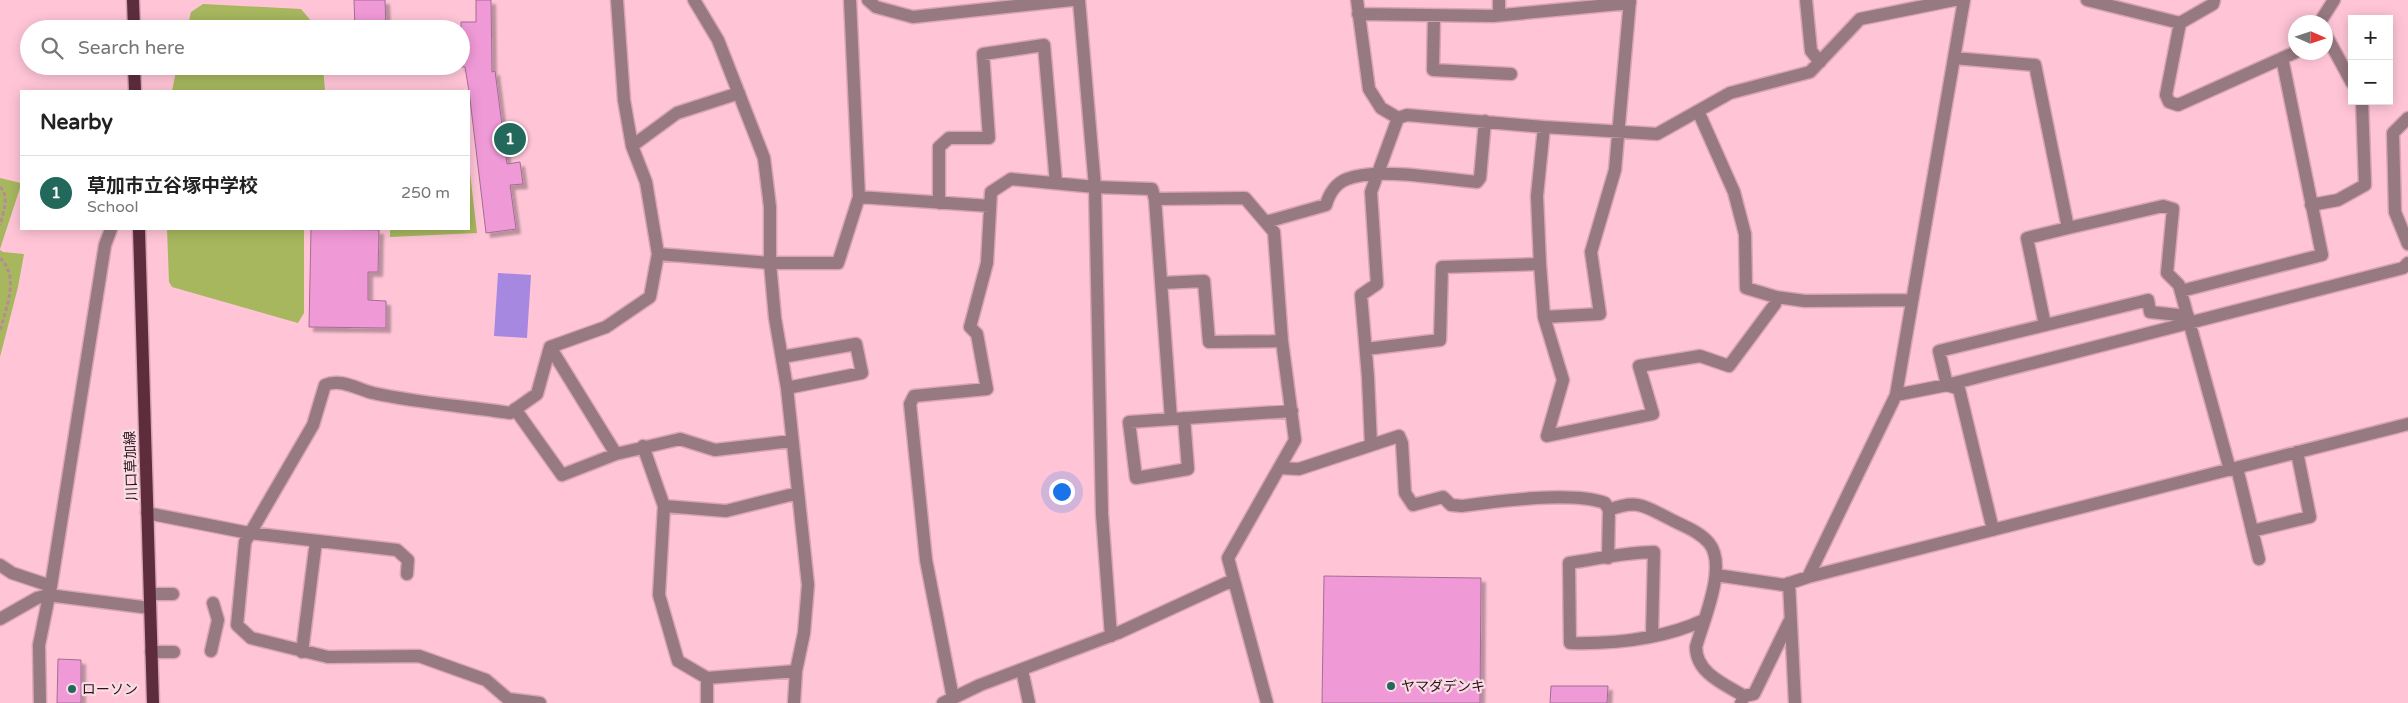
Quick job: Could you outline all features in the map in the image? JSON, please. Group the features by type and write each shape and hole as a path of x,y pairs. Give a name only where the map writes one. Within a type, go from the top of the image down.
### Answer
{"main road":[{"path":"133,0 134,20"},
{"path":"134,75 135,90"},
{"name":"川口草加線","path":"139,230 153,703"}],"street":[{"path":"550,347 606,327 650,297 658,254 646,182 632,146 624,100 618,0"},
{"path":"694,0 718,40 764,158 770,207 770,263 787,388 791,441 808,585 804,634 796,671 794,703"},
{"path":"658,254 770,263 838,263 859,197 850,0"},
{"path":"868,0 876,7 913,17 1072,0"},
{"path":"1079,0 1095,186 1102,514 1111,636"},
{"path":"1357,0 1369,89 1381,108 1398,118 1407,115 1544,127 1657,134 1730,93 1810,72 1860,19 1954,0"},
{"path":"1499,0 1499,15"},
{"path":"1806,0 1811,51 1820,62"},
{"path":"1808,577 1896,395 1964,0"},
{"path":"2087,0 2180,23 2213,4 2214,0"},
{"path":"2324,15 2334,0"},
{"path":"1358,14 1499,15 1564,5 1630,1 1614,170 1591,252 1600,314 1544,316"},
{"path":"1434,16 1433,70 1511,74"},
{"path":"2180,23 2166,95 2169,102 2178,105 2288,55"},
{"path":"939,202 939,147 949,138 989,138 984,54 1044,45 1056,183"},
{"path":"2333,48 2348,76"},
{"path":"1954,58 2035,65 2068,228"},
{"path":"2181,291 2322,255 2282,58"},
{"path":"632,146 677,113 739,93"},
{"path":"2311,205 2338,200 2365,186 2362,105"},
{"path":"1698,110 1734,192 1745,234 1746,288 1776,298 1804,301 1912,300"},
{"path":"1371,445 1361,295 1376,284 1371,192 1398,118"},
{"path":"2408,118 2393,133 2395,212 2408,244"},
{"path":"1266,222 1326,205 1329,193 1346,179 1377,174 1477,182 1480,178 1485,121"},
{"path":"1544,127 1537,196 1540,264 1544,316 1563,380 1547,436 1653,414 1639,366 1700,356 1729,366 1775,304 1776,298"},
{"path":"1233,580 1111,636 948,701 926,560 910,404 914,396 987,389 977,334 970,327 987,263 991,192 1011,179 1152,189 1155,199 1161,283 1178,418 1188,469 1136,478 1129,422 1178,418 1292,411"},
{"path":"859,197 990,206"},
{"path":"1155,199 1245,198 1274,232 1282,341 1295,440 1228,558 1267,703"},
{"path":"2045,325 2027,238 2163,206 2173,209 2167,272 2180,285 2259,559"},
{"path":"40,703 38,645 50,591 105,245 111,230"},
{"path":"1896,395 1946,385 2189,319 2403,268 2408,263"},
{"path":"1366,349 1440,340 1442,267 1540,264"},
{"path":"1161,283 1204,282 1209,342 1282,341"},
{"path":"1946,385 1939,351 2148,300 2150,312 2189,319"},
{"path":"782,356 856,344 862,373 787,388"},
{"path":"540,703 508,699 486,680 419,656 328,657 251,638 236,624 246,542 314,425 325,385 343,383 382,394 510,413 537,394 550,347"},
{"path":"550,347 616,454"},
{"path":"1946,385 1959,389 1993,530"},
{"path":"515,409 562,475 616,454 643,446 680,439 715,450 791,441"},
{"path":"1716,575 1784,585 1808,577 2408,424"},
{"path":"1280,468 1299,469 1399,436 1402,443 1405,494 1413,505 1443,497 1452,505 1462,506 1537,498 1595,499 1605,503 1609,510 1608,558"},
{"path":"643,446 664,506 660,595 678,661 706,678 796,671"},
{"path":"2252,531 2310,517 2297,452"},
{"path":"664,506 726,511 798,493"},
{"path":"1609,510 1623,505 1643,504 1694,531 1710,544 1715,558 1716,575 1696,647 1696,658 1704,670 1743,699 1754,694 1790,620"},
{"path":"147,513 250,533 397,550 408,560 407,574"},
{"path":"221,541 223,528"},
{"path":"302,652 316,541"},
{"path":"1652,635 1654,552 1629,552 1608,558 1569,563 1570,643 1610,644 1652,635 1692,626 1704,620"},
{"path":"0,565 12,573 50,591 150,608"},
{"path":"1789,583 1795,703"},
{"path":"0,619 50,591"},
{"path":"150,594 172,594"},
{"path":"213,603 218,620 213,651"},
{"path":"152,652 174,652"},
{"path":"1022,670 1029,703"},
{"path":"706,678 707,703"}],"path":[{"path":"0,187 4,190 5,199 0,225"},
{"path":"0,258 10,271 11,281 0,331"}],"green space":[{"path":"203,4 301,9 310,20 189,20 191,12"},
{"path":"175,75 324,75 325,90 172,90"},
{"path":"470,173 477,233 390,237 390,230 470,230"},
{"path":"0,178 20,183 20,188 0,249"},
{"path":"167,230 304,230 304,313 298,323 172,287 169,282"},
{"path":"0,250 24,254 18,287 0,357"}],"shaded area":[{"path":"498,273 531,275 527,338 494,336"}],"building":[{"path":"354,0 385,0 386,20 355,20"},
{"path":"476,0 491,0 492,72 495,71 507,164 520,162 523,184 510,185 516,229 486,233 470,90 466,75 470,75 470,22 476,22"},
{"path":"311,230 379,230 378,272 368,272 368,300 386,301 386,328 309,327"},
{"path":"1324,576 1481,578 1480,703 1322,703"},
{"path":"58,659 81,660 81,703 57,703"},
{"path":"1551,686 1608,686 1607,703 1550,703"}],"place":[{"name":"草加市立谷塚中学校","path":"510,139"},
{"name":"ヤマダデンキ","path":"1391,686"},
{"name":"ローソン","path":"72,689"}]}
